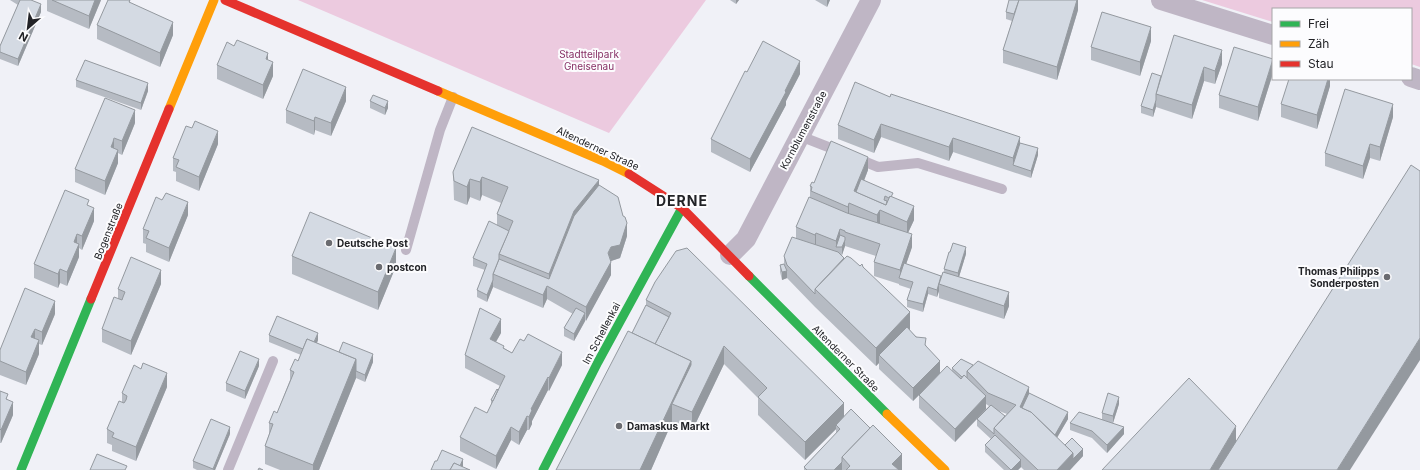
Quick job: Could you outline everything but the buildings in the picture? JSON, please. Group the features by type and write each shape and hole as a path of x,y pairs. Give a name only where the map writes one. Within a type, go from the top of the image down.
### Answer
{"main road":[{"name":"Bogenstraße","path":"21,470 214,0"},
{"name":"Altenderner Straße","path":"225,0 603,161 638,178 682,208 859,387 945,470"},
{"name":"Im Schellenkai","path":"543,470 598,362 682,208"}],"street":[{"name":"Kornblumenstraße","path":"730,255 746,239 871,0"},
{"path":"1161,0 1272,35"}],"lane":[{"path":"406,250 440,130 453,97"},
{"path":"800,136 878,167 918,163 1002,189"},
{"path":"228,470 273,361"}],"green space":[{"name":"Stadtteilpark Gneisenau","path":"298,0 706,0 609,133"},
{"path":"1202,0 1420,0 1420,67 1412,64 1412,8 1272,8 1272,22"}],"traffic: fast":[{"path":"543,470 598,362 682,208"},
{"path":"749,276 887,414"},
{"path":"21,470 91,299"}],"traffic: slow":[{"path":"169,109 214,0"},
{"path":"438,91 603,161 629,174"},
{"path":"887,414 945,470"}],"traffic: jam":[{"path":"225,0 438,91"},
{"path":"91,299 169,109"},
{"path":"629,174 682,208 749,276"}],"place":[{"name":"Deutsche Post","path":"329,243"},
{"name":"postcon","path":"379,267"},
{"name":"Thomas Philipps Sonderposten","path":"1387,277"},
{"name":"Damaskus Markt","path":"619,426"}],"district":[{"name":"DERNE","path":"682,200"}]}
